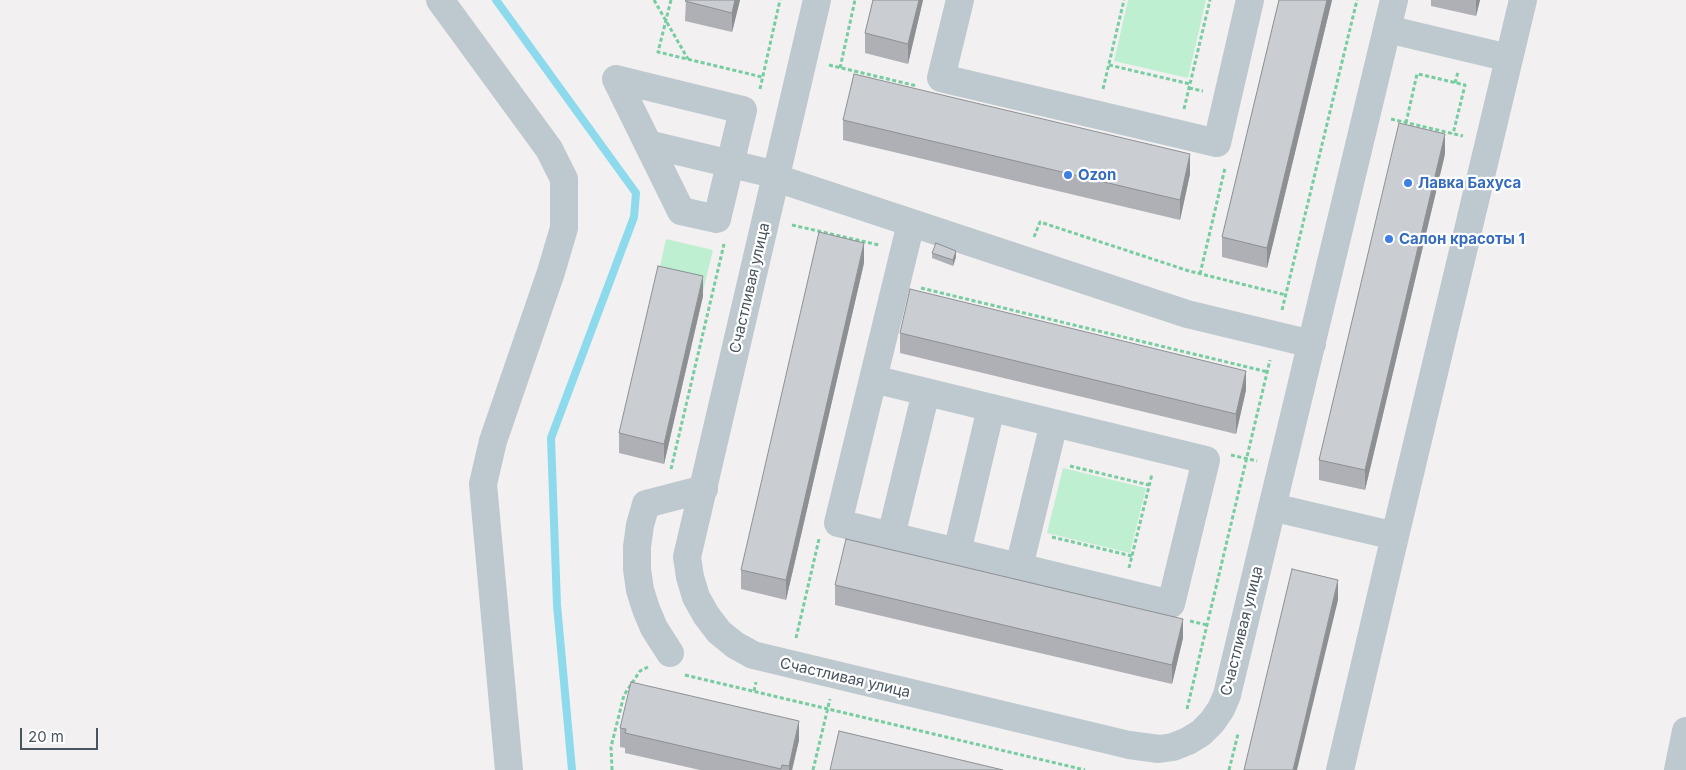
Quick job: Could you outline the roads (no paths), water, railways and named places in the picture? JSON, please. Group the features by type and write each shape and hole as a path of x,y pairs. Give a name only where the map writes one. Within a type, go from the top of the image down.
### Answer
{"street":[{"path":"440,0 549,149 564,179 564,228 551,272 493,441 483,484 509,770"},
{"name":"Счастливая улица","path":"817,0 687,557 696,597 706,615 720,632 735,645 753,656 1129,745 1159,749 1173,747 1201,733 1221,709 1227,695 1394,0"},
{"path":"960,0 941,78 1217,143 1250,0"},
{"path":"1340,770 1523,0"},
{"path":"1387,29 1509,58"},
{"path":"616,79 743,110 730,164 717,219 681,210 616,79"},
{"path":"648,144 776,177 1187,314 1312,344"},
{"path":"873,379 1206,460 1171,604 838,523 896,282 911,223"},
{"path":"891,536 926,392"},
{"path":"957,552 992,408"},
{"path":"1019,566 1054,423"},
{"path":"673,663 654,628 640,590 637,570 637,547 640,525 646,504 704,489"},
{"path":"1272,507 1395,536"},
{"path":"1678,770 1686,731"}],"waterway":[{"path":"496,0 636,193 634,217 551,438 557,605 572,770"}],"place":[{"name":"Ozon","path":"1068,175"},
{"name":"Лавка Бахуса","path":"1408,183"},
{"name":"Салон красоты 1","path":"1389,239"}]}
